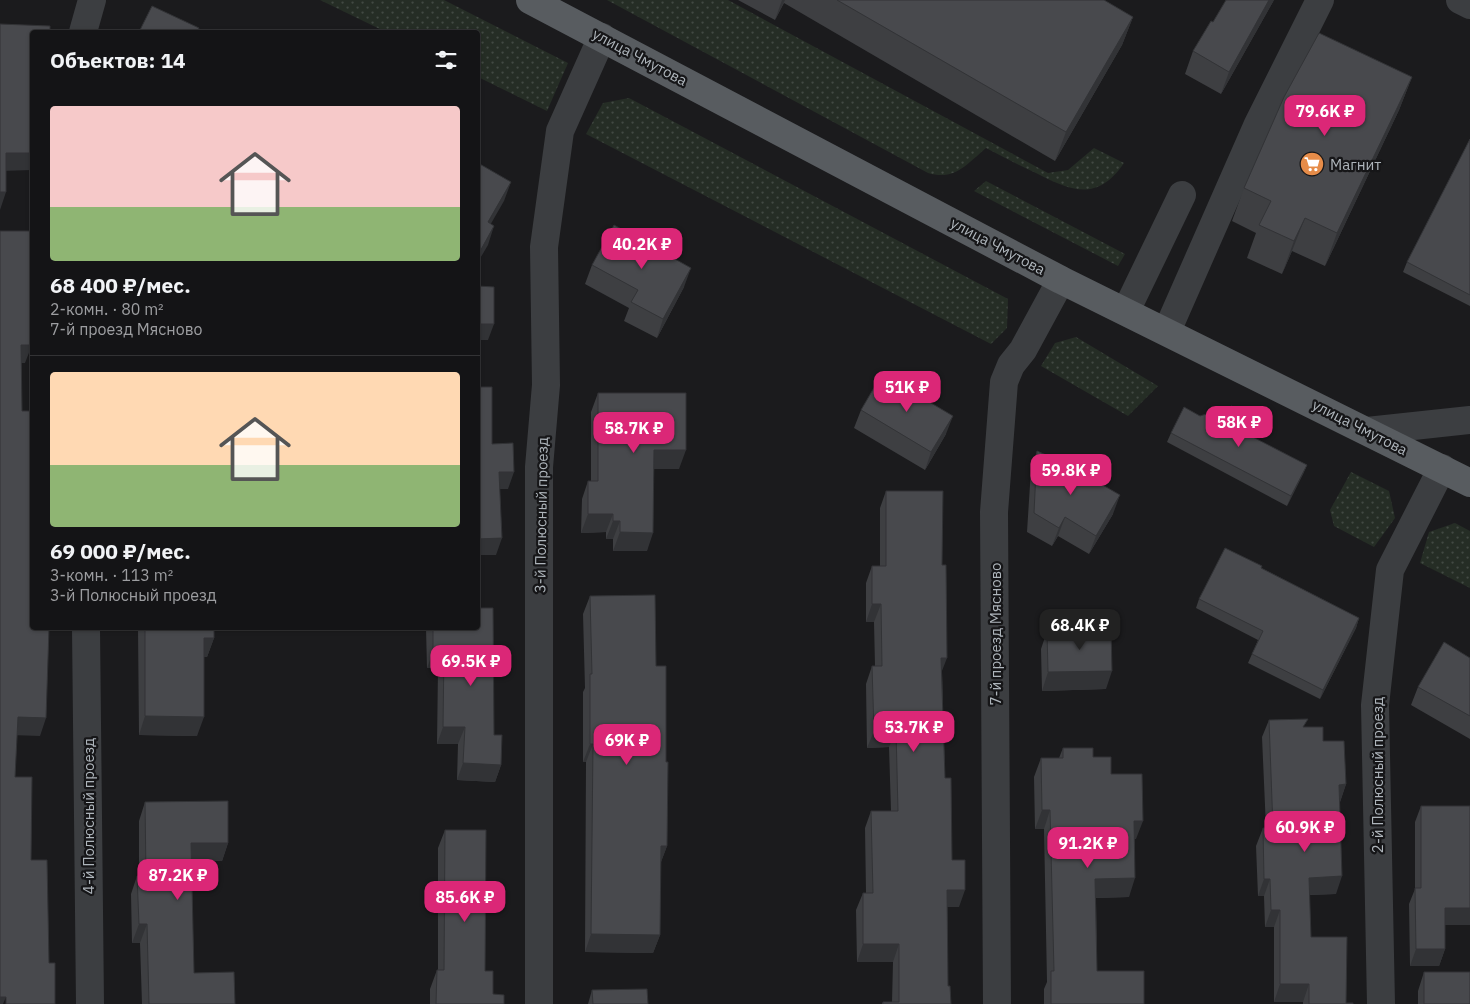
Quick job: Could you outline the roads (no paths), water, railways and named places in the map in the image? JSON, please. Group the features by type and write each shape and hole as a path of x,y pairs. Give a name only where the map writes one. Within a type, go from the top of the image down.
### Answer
{"main road":[{"name":"улица Чмутова","path":"530,0 1061,280 1470,482"}],"street":[{"path":"83,30 92,0"},
{"path":"1167,331 1258,124 1320,0"},
{"path":"1460,0 1470,5"},
{"name":"3-й Полюсный проезд","path":"539,1004 539,467 546,385 544,246 560,131 602,37"},
{"path":"1126,311 1182,195"},
{"name":"7-й проезд Мясново","path":"997,1004 994,512 1004,382 1011,365 1023,350 1061,280"},
{"path":"1367,431 1470,420"},
{"name":"2-й Полюсный проезд","path":"1381,1004 1375,705 1390,570 1442,468"},
{"name":"4-й Полюсный проезд","path":"86,630 90,1004"}],"place":[{"name":"Магнит","path":"1312,164"}]}
